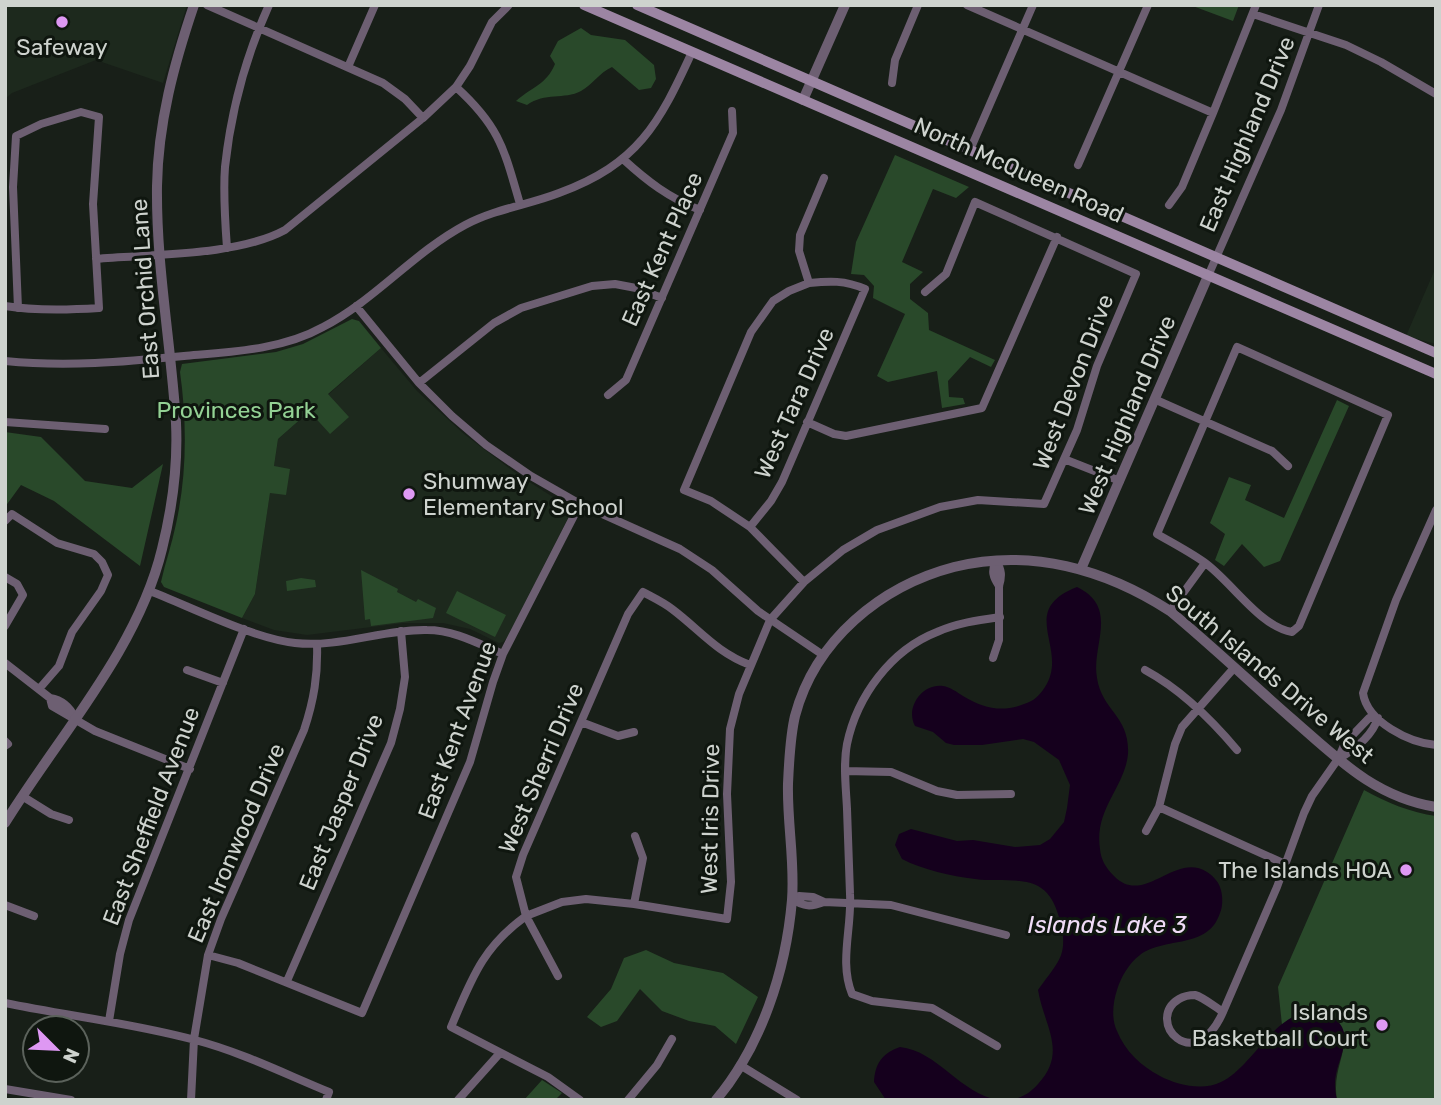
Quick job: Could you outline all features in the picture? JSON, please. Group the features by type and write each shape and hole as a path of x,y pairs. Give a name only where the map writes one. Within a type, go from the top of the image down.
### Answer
{"main road":[{"name":"North McQueen Road","path":"584,5 1436,374"},
{"name":"North McQueen Road","path":"637,5 1436,353"},
{"path":"1409,363 1417,345"}],"street":[{"name":"East Orchid Lane","path":"5,823 122,646 150,591 162,550 170,510 176,425 160,254 157,188 159,139 169,85 194,5"},
{"path":"207,5 383,83 405,99 423,118"},
{"path":"227,248 225,167 242,75 268,5"},
{"path":"348,67 375,5"},
{"path":"803,100 845,5"},
{"path":"892,83 895,60 918,5"},
{"path":"967,5 1213,113"},
{"path":"970,150 1033,5"},
{"path":"1079,165 1148,5"},
{"name":"East Highland Drive","path":"1208,276 1281,110 1319,5"},
{"path":"96,259 227,248 267,240 285,230 423,118 456,87 492,22 508,6"},
{"path":"1170,205 1182,187 1254,9 1373,58 1436,94"},
{"path":"5,361 45,365 85,364 240,351 279,343 322,328 356,306 442,237 479,218 560,193 591,179 623,159 639,145 659,117 692,52"},
{"path":"456,87 479,107 492,125 505,152 520,204"},
{"name":"East Kent Place","path":"608,395 626,380 662,298 733,134 732,111"},
{"path":"5,306 18,308 65,311 99,307 93,204 99,117 82,112 41,124 16,136 13,187 18,308"},
{"path":"623,159 650,184 676,200 700,210"},
{"path":"804,582 750,527 711,501 684,490 751,332 773,301 809,283 799,251 800,236 824,178"},
{"path":"807,422 834,434 846,436 982,408 1057,237 975,202 946,274 925,292"},
{"name":"West Devon Drive","path":"1044,504 1065,459 1097,366 1136,274 1057,237"},
{"name":"West Highland Drive","path":"1081,569 1208,276"},
{"name":"West Tara Drive","path":"750,527 782,482 865,289 851,283 830,280 809,283"},
{"path":"419,383 494,323 520,308 592,286 615,284 636,288 662,298"},
{"path":"356,306 419,383 486,445 531,476 580,503 689,554 712,570 770,620 823,655"},
{"path":"1237,347 1388,415 1299,626 1293,632 1281,630 1269,622 1205,563 1157,534 1205,422 1237,347"},
{"path":"1154,399 1272,451 1288,466"},
{"path":"5,422 105,429"},
{"path":"1065,459 1119,481"},
{"name":"West Iris Drive","path":"634,904 727,919 731,882 727,794 729,740 739,694 770,620 804,582 843,550 877,530 929,510 978,500 1044,504"},
{"name":"East Kent Avenue","path":"287,981 362,1013 465,775 503,654 580,503"},
{"path":"1435,514 1396,600 1365,683 1364,700 1378,718 1398,731 1419,741 1436,745"},
{"path":"8,517 57,543 94,554 102,562 108,575 101,591 72,632 59,666 39,689"},
{"name":"South Islands Drive West","path":"716,1100 755,1037 783,962 792,899 793,868 788,787 790,748 796,715 823,655 847,626 902,585 953,568 1019,559 1051,562 1081,569 1145,594 1170,611 1338,759 1370,783 1392,796 1436,807"},
{"path":"993,658 999,640 1000,617 1001,569 996,561"},
{"path":"1170,611 1205,563"},
{"path":"5,577 18,584 23,595 5,626"},
{"path":"150,591 244,629 293,643 317,644 401,631 430,630 461,636 503,654"},
{"name":"West Sherri Drive","path":"558,976 526,916 516,877 523,855 628,614 643,592 670,607 716,648 750,665"},
{"path":"997,1046 932,1008 872,1002 852,994 846,979 845,962 850,902 845,771 847,744 857,717 870,688 892,661 936,632 969,622 1000,617"},
{"name":"East Sheffield Avenue","path":"109,1021 120,954 129,920 244,629"},
{"name":"East Jasper Drive","path":"287,981 391,743 405,677 401,631"},
{"name":"East Ironwood Drive","path":"191,1100 194,1039 208,955 221,919 304,730 318,674 317,644"},
{"path":"5,663 50,698 52,706 64,715 75,718 95,731 190,769"},
{"path":"1146,831 1159,807 1182,727 1234,668"},
{"path":"187,670 223,684"},
{"path":"1145,670 1166,682 1224,733 1237,750"},
{"path":"1223,1012 1197,995 1185,996 1175,1002 1168,1012 1166,1023 1171,1034 1195,1043 1207,1037 1216,1026 1223,1012 1285,864 1308,804 1338,759 1353,750 1375,727 1378,718"},
{"path":"581,722 618,736 634,732"},
{"path":"845,771 891,772 937,791 957,795 1011,794"},
{"path":"22,796 51,814 69,820"},
{"path":"1159,807 1285,864"},
{"path":"580,1100 548,1077 451,1027 474,972 488,951 505,931 526,916 562,902 586,899 634,904 643,858 635,836"},
{"path":"792,899 801,905 813,906 824,902 891,905 1006,935"},
{"path":"5,905 34,916"},
{"path":"208,955 287,981"},
{"path":"5,1003 194,1039 232,1051 327,1096"},
{"path":"628,1100 657,1065 672,1039"},
{"path":"458,1100 500,1053"},
{"path":"740,1065 791,1098"},
{"path":"5,1089 24,1096 71,1100"}],"shaded area":[{"path":"5,5 187,5 163,83 96,60 12,93 5,99"},
{"path":"1436,267 1436,344 1406,336"},
{"name":"Shumway Elementary School","path":"381,348 417,391 464,434 517,474 570,508 571,512 503,642 499,643 470,629 443,623 404,623 307,635 274,630 242,618 255,594 278,439"}],"green space":[{"path":"1190,5 1239,5 1233,21"},
{"path":"581,28 591,35 625,40 654,65 656,79 651,88 639,90 612,67 575,94 541,99 527,105 516,101 543,81 551,71 555,64 550,56 558,41"},
{"path":"895,155 969,187 956,198 933,189 902,262 923,272 910,284 910,299 928,313 929,330 995,360 991,367 970,357 948,381 949,397 963,398 965,404 942,408 937,371 888,382 877,376 905,314 873,298 874,286 864,275 851,274 856,242"},
{"name":"Provinces Park","path":"352,319 359,321 381,348 328,394 349,417 330,434 310,412 312,409 278,439 274,466 290,469 286,495 270,493 255,594 242,618 164,587 161,582 180,505 184,467 185,429 180,372 182,364 276,352 303,344"},
{"path":"1337,400 1349,406 1280,561 1264,567 1242,544 1224,566 1215,560 1225,534 1210,523 1229,477 1251,485 1245,500 1284,518"},
{"path":"5,432 41,437 85,481 132,488 163,464 140,566 54,501 21,485 5,507"},
{"path":"361,570 398,589 397,592 416,602 418,599 436,608 433,618 371,626 370,619 365,620"},
{"path":"301,578 315,580 316,587 287,591 286,581"},
{"path":"457,591 506,615 495,637 446,613"},
{"path":"1364,790 1399,806 1436,816 1436,1100 1337,1100 1336,1081 1344,1032 1328,1016 1315,1011 1301,1014 1282,1025 1278,987"},
{"path":"646,950 674,963 723,973 758,997 736,1044 715,1026 689,1021 662,1011 640,989 617,1021 601,1027 587,1017 611,989 624,958"},
{"path":"542,1080 562,1093 555,1100 524,1100"}],"water":[{"name":"Islands Lake 3","path":"1077,587 1090,596 1101,616 1097,678 1104,698 1125,731 1127,741 1126,766 1101,822 1100,849 1106,867 1125,884 1137,885 1183,868 1195,867 1215,878 1222,897 1220,913 1214,925 1206,932 1196,938 1150,949 1129,966 1119,985 1114,1005 1114,1021 1120,1038 1134,1057 1160,1076 1182,1084 1214,1085 1233,1074 1279,1026 1292,1017 1306,1012 1322,1012 1336,1019 1344,1033 1344,1045 1335,1081 1337,1100 1010,1100 1035,1087 1047,1072 1051,1061 1052,1038 1038,990 1062,950 1062,930 1053,902 1046,892 1026,882 966,878 919,866 902,859 895,845 899,834 911,829 957,841 973,840 1015,847 1040,845 1050,839 1064,822 1070,785 1059,760 1034,742 1023,739 982,745 954,745 946,743 933,732 915,726 912,712 917,698 928,688 935,686 948,687 978,704 1000,709 1016,707 1033,700 1045,687 1051,672 1047,619 1050,607 1059,597"},
{"path":"900,1047 926,1056 972,1090 999,1100 886,1100 874,1082 876,1070 884,1056"}],"place":[{"name":"Safeway","path":"62,22"},
{"name":"Shumway Elementary School","path":"409,494"},
{"name":"The Islands HOA","path":"1406,870"},
{"name":"Islands Basketball Court","path":"1382,1025"}]}
